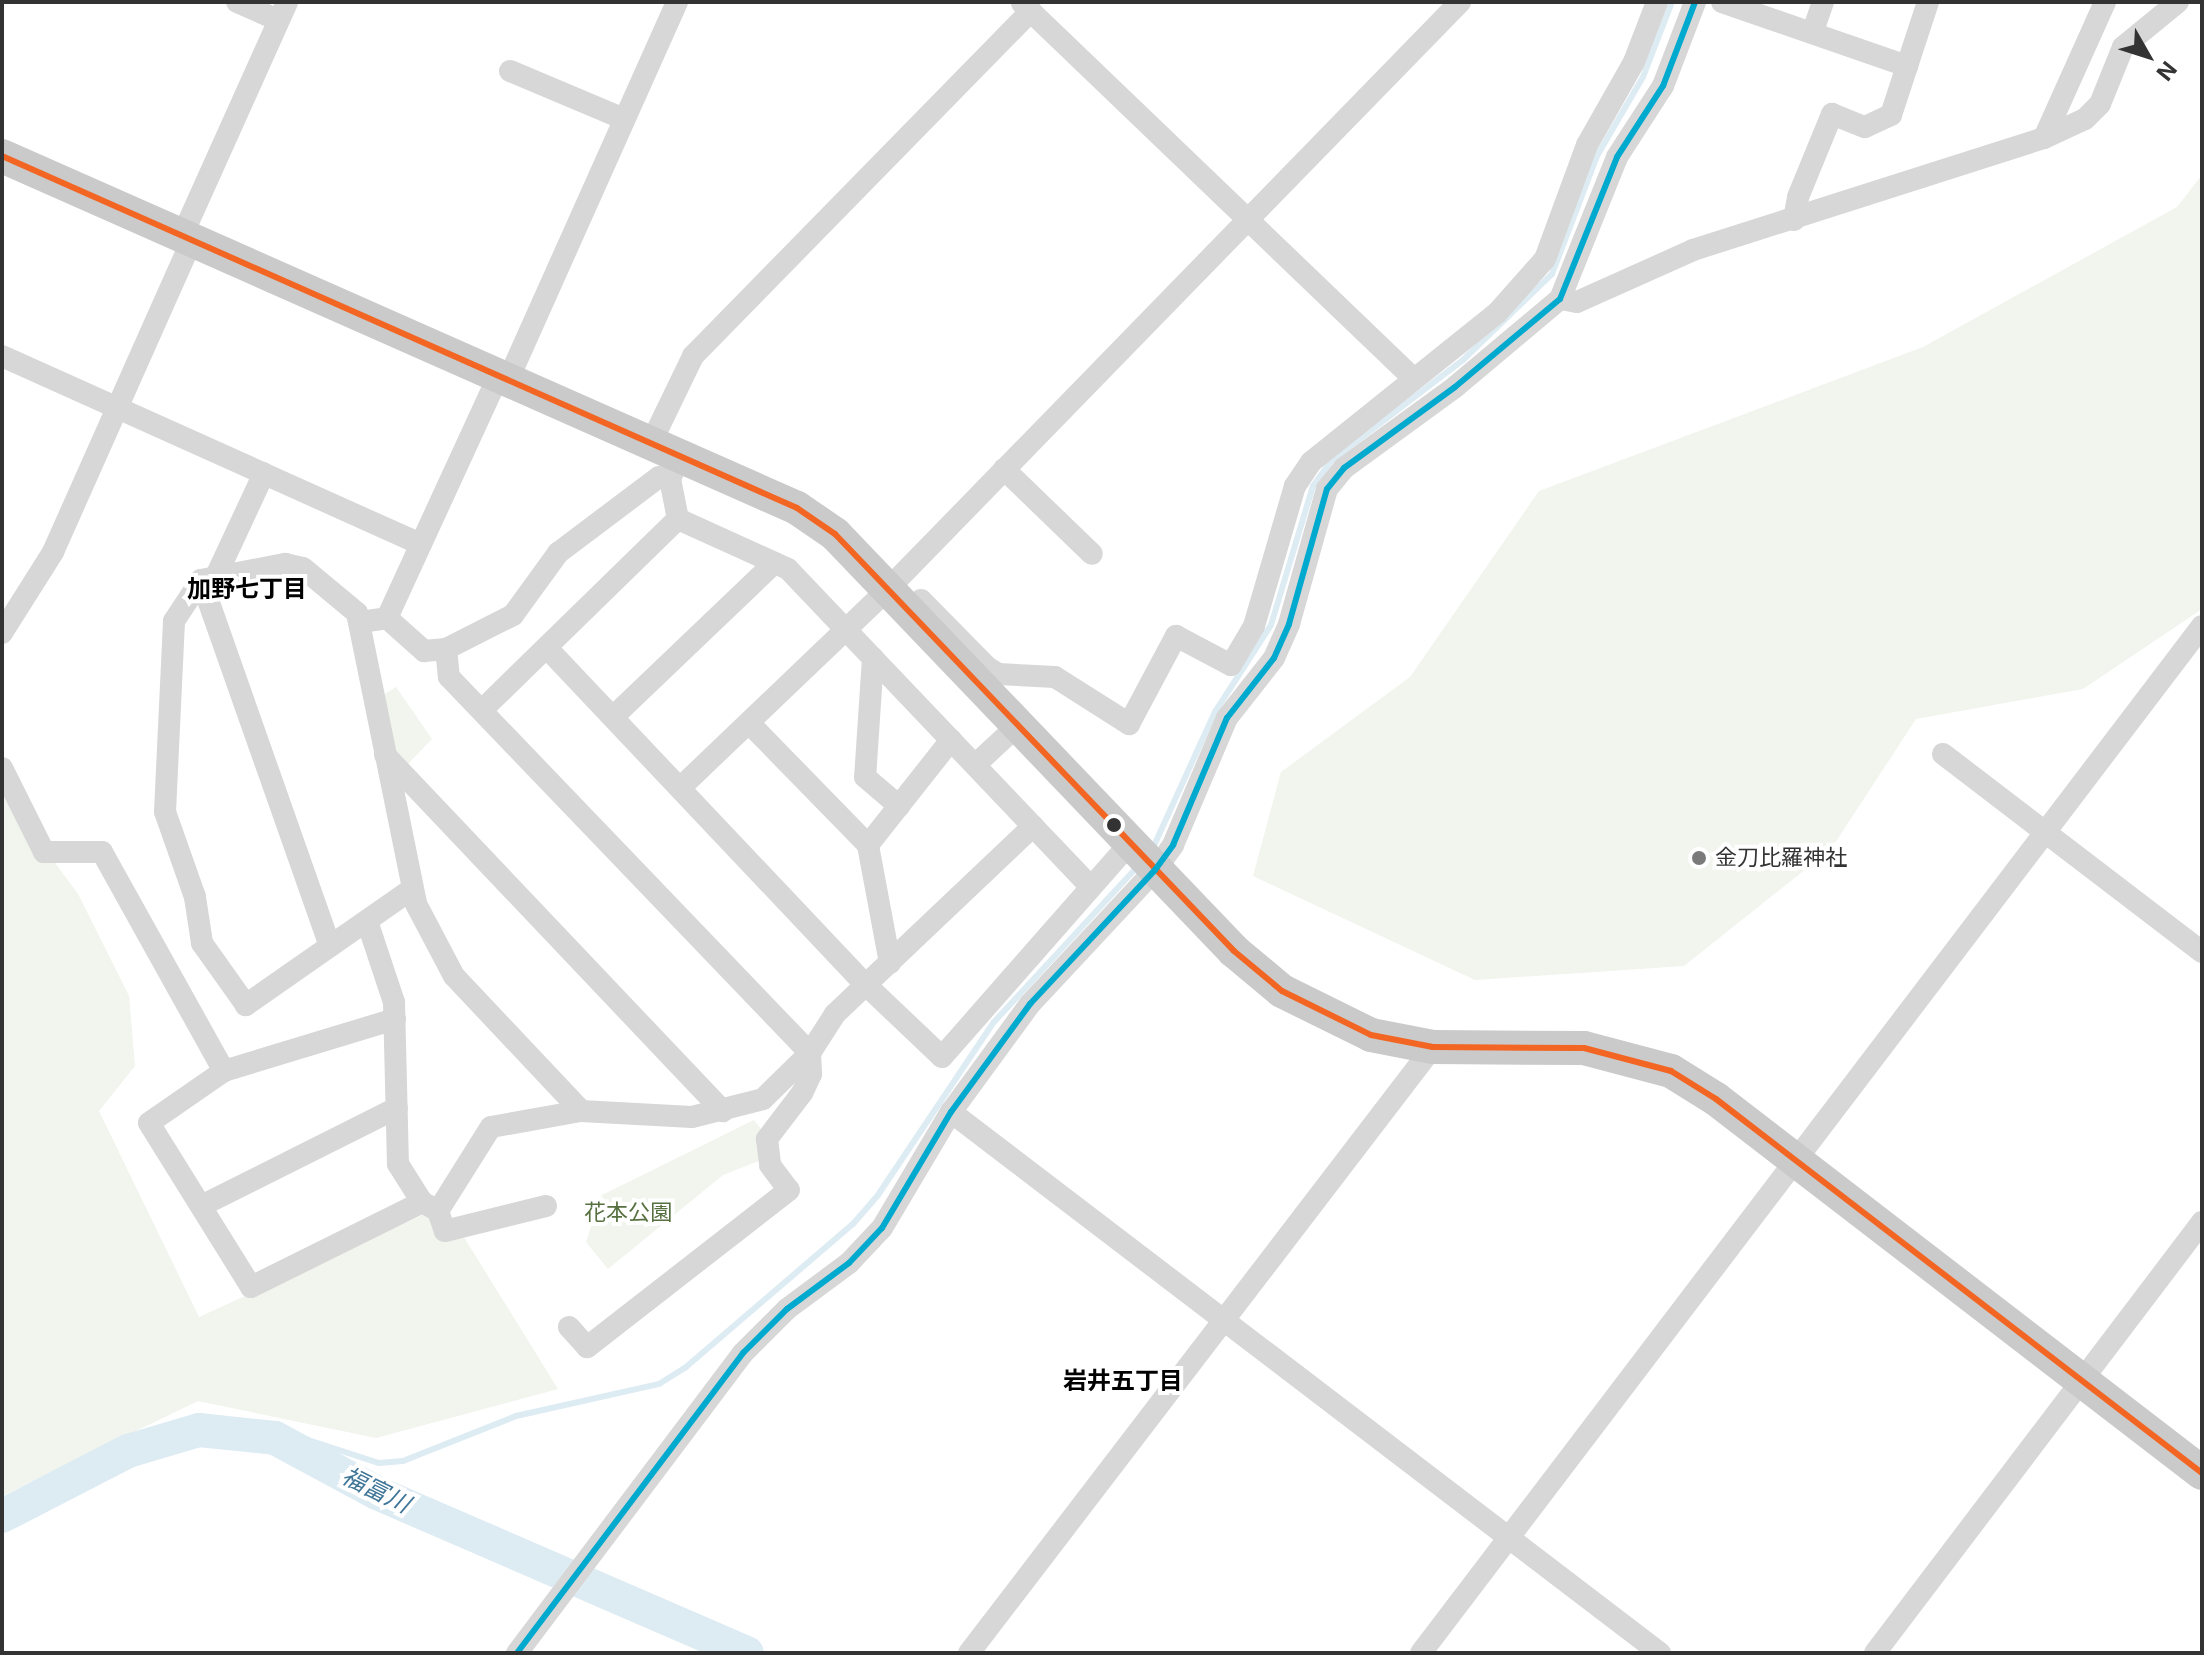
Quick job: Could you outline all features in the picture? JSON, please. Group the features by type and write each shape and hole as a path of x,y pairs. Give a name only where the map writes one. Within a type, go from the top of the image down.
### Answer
{"main road":[{"path":"2,156 504,378 667,460 797,508 835,534 893,583 1017,726 1234,951 1282,991 1371,1035 1433,1047 1539,1045 1624,1055 1671,1071 1796,1160 2202,1473"}],"street":[{"path":"2,633 53,552 119,407 283,11 237,2"},
{"path":"387,618 504,378 677,2"},
{"path":"680,788 893,583 1460,2"},
{"path":"893,583 998,674 1055,677 1129,724 1176,636 1231,665 1268,591 1295,486 1331,442 1497,313 1545,259 1587,145 1634,62 1657,2"},
{"path":"547,648 865,984 942,1057 1091,887 1142,857 1173,845 1227,718 1274,658 1289,624 1327,489 1344,468 1455,387 1560,299 1617,157 1663,86 1695,2"},
{"path":"1722,2 1907,66"},
{"path":"1813,31 1823,2"},
{"path":"1794,220 1798,197 1832,114 1865,127 1891,115 1928,2"},
{"path":"2044,138 2105,2"},
{"path":"1560,299 1577,302 1693,250 2044,138 2085,119 2100,104 2123,47 2178,2"},
{"path":"387,618 424,651 446,649 513,615 558,553 659,477 667,460 693,356 1026,6 1414,379"},
{"path":"510,71 624,119"},
{"path":"2,356 421,544"},
{"path":"667,460 678,519"},
{"path":"1004,469 1092,554"},
{"path":"264,473 209,577 174,621 165,812 195,897 202,943 246,1005 412,889"},
{"path":"678,519 788,569 1091,887"},
{"path":"482,710 678,519"},
{"path":"613,717 774,563"},
{"path":"209,577 263,565 303,568 357,613 412,889 454,976 581,1111"},
{"path":"209,577 330,946"},
{"path":"360,622 387,618"},
{"path":"1421,1653 2043,831 2202,626"},
{"path":"446,649 449,677 810,1053 811,1074 768,1150 789,1190 587,1347 569,1327"},
{"path":"873,658 865,777 899,806"},
{"path":"749,723 868,845 890,963"},
{"path":"975,765 1017,726"},
{"path":"868,845 951,740"},
{"path":"384,753 723,1111"},
{"path":"1943,754 2202,952"},
{"path":"2,768 44,852 102,852 224,1071"},
{"path":"395,1019 224,1071 149,1123 251,1287 430,1206 491,1127 581,1111 692,1117 763,1099 810,1053 835,1014 1033,826"},
{"path":"517,1653 743,1353 787,1309 849,1263 882,1228 951,1112 1142,857"},
{"path":"367,921 394,1002 398,1164 445,1231 546,1206"},
{"path":"969,1653 1433,1047"},
{"path":"201,1206 397,1108"},
{"path":"951,1112 1660,1653"},
{"path":"1875,1653 2202,1222"}],"green space":[{"path":"2202,175 2202,609 2083,689 1916,719 1831,849 1684,966 1475,980 1253,876 1281,772 1410,677 1539,491 1923,347 2177,207"},
{"path":"396,687 432,739 408,764 388,747 380,697"},
{"path":"2,791 78,894 129,996 135,1066 99,1111 199,1317 444,1205 558,1389 376,1438 198,1401 2,1496"},
{"name":"花本公園","path":"754,1120 779,1153 723,1175 608,1269 586,1242 602,1195"}],"waterway":[{"path":"1152,850 1215,712 1271,625 1313,486 1332,460 1463,360 1552,274 1597,156 1643,77 1672,2"},
{"path":"275,1438 302,1438 379,1463 403,1461 516,1416 659,1384 686,1367 853,1224 878,1195 994,1022 1139,865"},
{"name":"福富川","path":"2,1516 128,1451 199,1430 275,1438 377,1493 747,1653"}],"transit line":[{"path":"517,1653 743,1353 787,1309 849,1263 882,1228 951,1112 1030,1004 1155,870 1173,845 1227,718 1274,658 1289,624 1327,489 1344,468 1455,387 1560,299 1617,157 1663,86 1695,2"},
{"path":"2,156 797,508 835,534 1234,951 1282,991 1371,1035 1433,1047 1584,1048 1671,1071 1716,1099 2202,1473"}],"place":[{"name":"金刀比羅神社","path":"1699,858"}],"district":[{"name":"加野七丁目","path":"247,589"},
{"name":"岩井五丁目","path":"1123,1381"}]}
